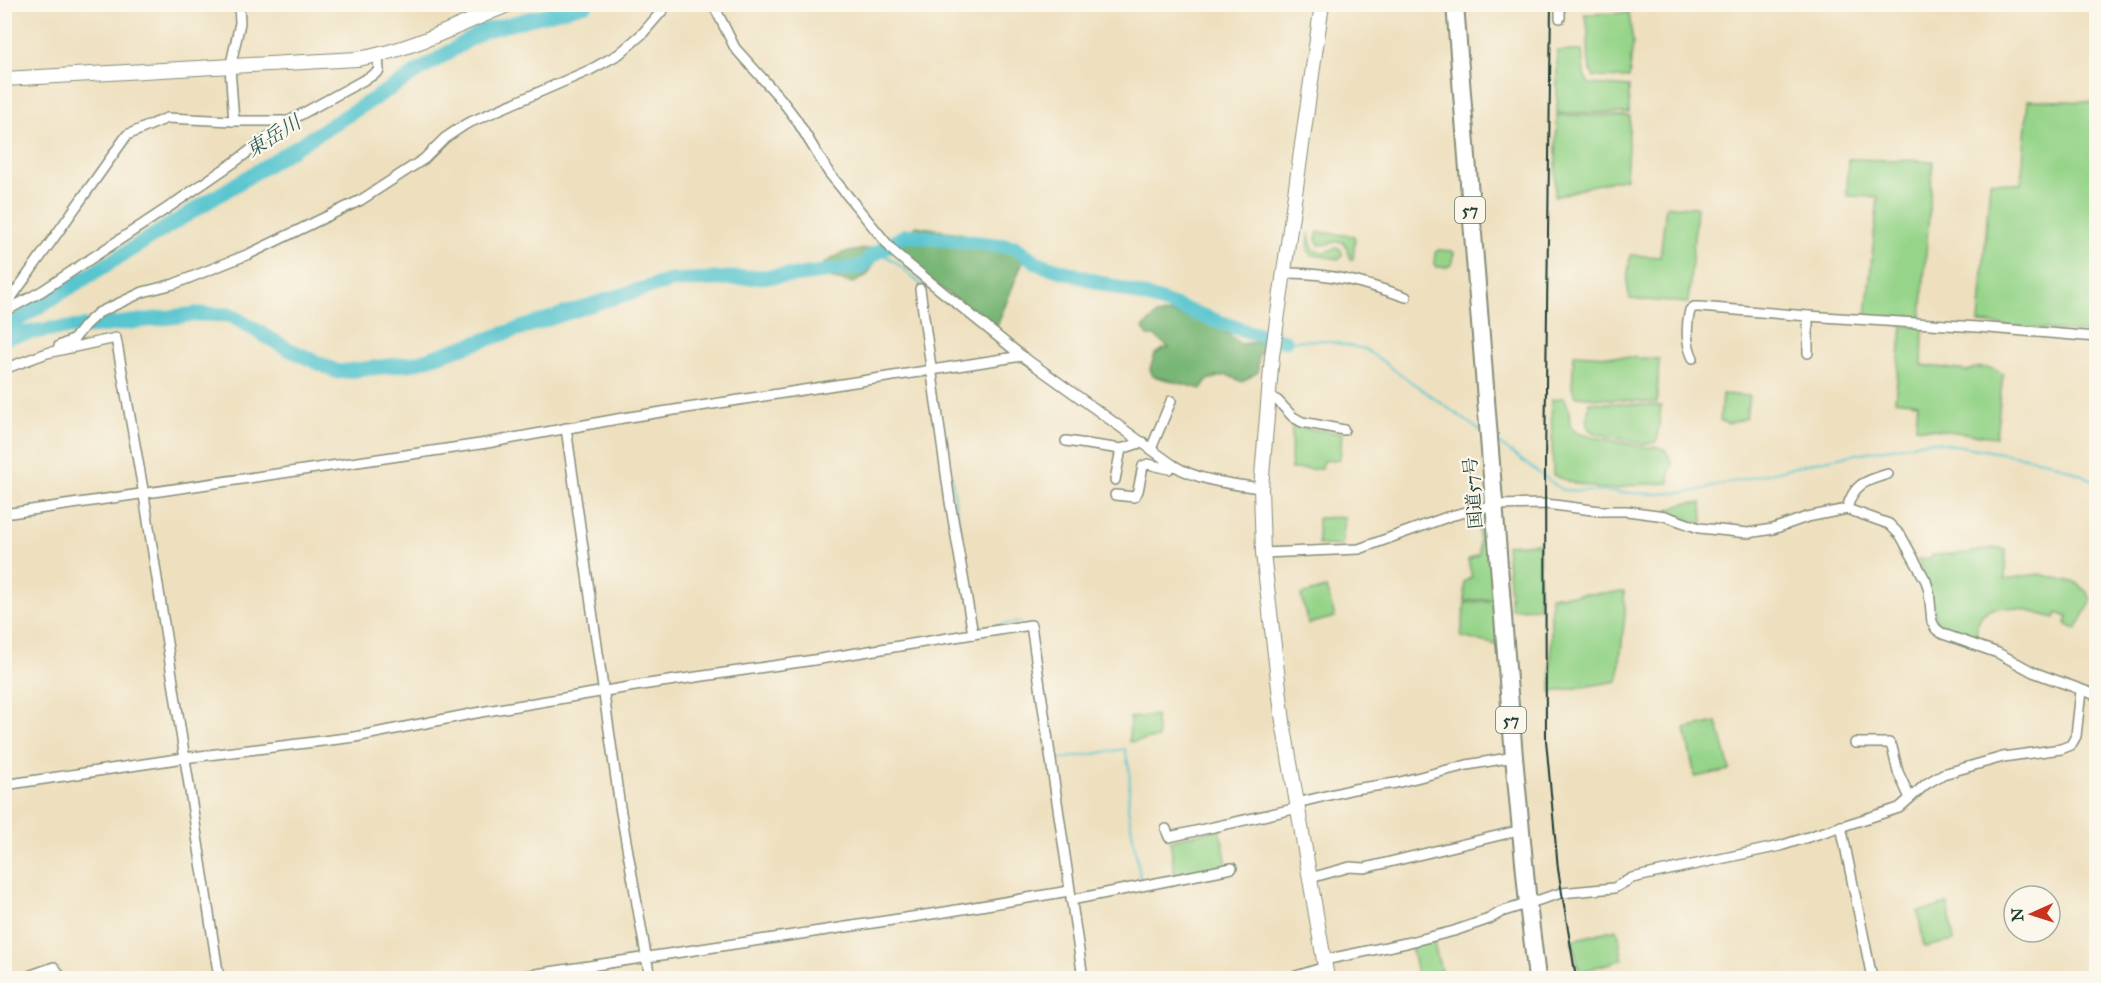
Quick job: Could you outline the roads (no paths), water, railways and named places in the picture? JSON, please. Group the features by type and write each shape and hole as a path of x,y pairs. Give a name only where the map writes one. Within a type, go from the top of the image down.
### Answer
{"highway":[{"name":"国道57号","path":"1455,4 1514,757 1536,978"}],"street":[{"path":"234,121 230,68 240,23 239,4"},
{"path":"4,80 230,68 378,56 510,4"},
{"path":"4,369 46,353 74,339 98,313 143,292 174,284 249,254 361,200 424,159 445,138 466,124 561,83 619,54 642,34 668,4"},
{"path":"712,4 735,48 780,98 796,119 829,173 893,250 1022,356 1173,465 1187,473 1201,477 1261,488"},
{"path":"1322,4 1284,273 1269,396 1261,488 1263,553 1283,722 1326,968"},
{"path":"1560,4 1560,18"},
{"path":"4,310 42,291 169,207 289,121 379,71 378,56"},
{"path":"4,310 127,135 167,118 289,121"},
{"path":"1284,273 1341,277 1406,297"},
{"path":"920,290 950,502 973,634"},
{"path":"1692,358 1688,349 1688,316 1694,307 2097,337"},
{"path":"1808,316 1808,353"},
{"path":"46,353 116,338 144,495 219,978"},
{"path":"4,514 144,495 487,442 1022,356"},
{"path":"1269,396 1302,422 1344,430"},
{"path":"1151,449 1171,401"},
{"path":"566,428 620,807 650,978"},
{"path":"1066,441 1121,449 1143,442"},
{"path":"1115,480 1121,449"},
{"path":"1115,495 1134,497 1143,466 1148,464 1169,469 1173,465"},
{"path":"1847,509 1855,489 1866,481 1888,474"},
{"path":"1263,553 1359,549 1450,516 1494,505 1546,504 1600,511 1627,511 1665,516 1700,528 1748,533 1773,529 1807,517 1847,509 1889,524 1901,536 1926,581 1932,622 1936,629 1943,634 1998,653 2033,672 2097,695"},
{"path":"4,784 355,736 604,691 1031,625 1083,978"},
{"path":"1290,978 1454,931 1561,893 1614,888 1632,878 1780,846 1899,808 1926,784 1943,774 2002,757 2061,749 2071,745 2076,735 2081,691"},
{"path":"1855,743 1889,743 1898,772 1910,798"},
{"path":"1166,829 1169,837 1297,806 1354,789 1396,783 1467,765 1514,757"},
{"path":"1841,826 1872,978"},
{"path":"1310,878 1350,867 1365,868 1521,830"},
{"path":"510,978 1070,895 1232,868"},
{"path":"23,978 54,967 62,978"}],"waterway":[{"name":"東岳川","path":"7,337 14,335 16,321 483,31 586,4"},
{"path":"14,335 196,314 230,315 286,348 338,372 415,363 670,281 800,275 861,267 873,255 906,235 1015,247 1039,264 1161,301 1248,332 1285,341"},
{"path":"885,256 922,285"},
{"path":"1285,341 1321,340 1365,349 1482,432"},
{"path":"1497,442 1562,490 1657,494 1691,492 1828,459 1931,441 2048,461 2096,481"},
{"path":"951,474 961,537"},
{"path":"976,622 981,628 1021,622"},
{"path":"1054,748 1055,760 1125,749 1130,773 1128,808 1141,883"}],"railway":[{"path":"1551,4 1545,463 1546,740 1558,869 1576,978"}]}
